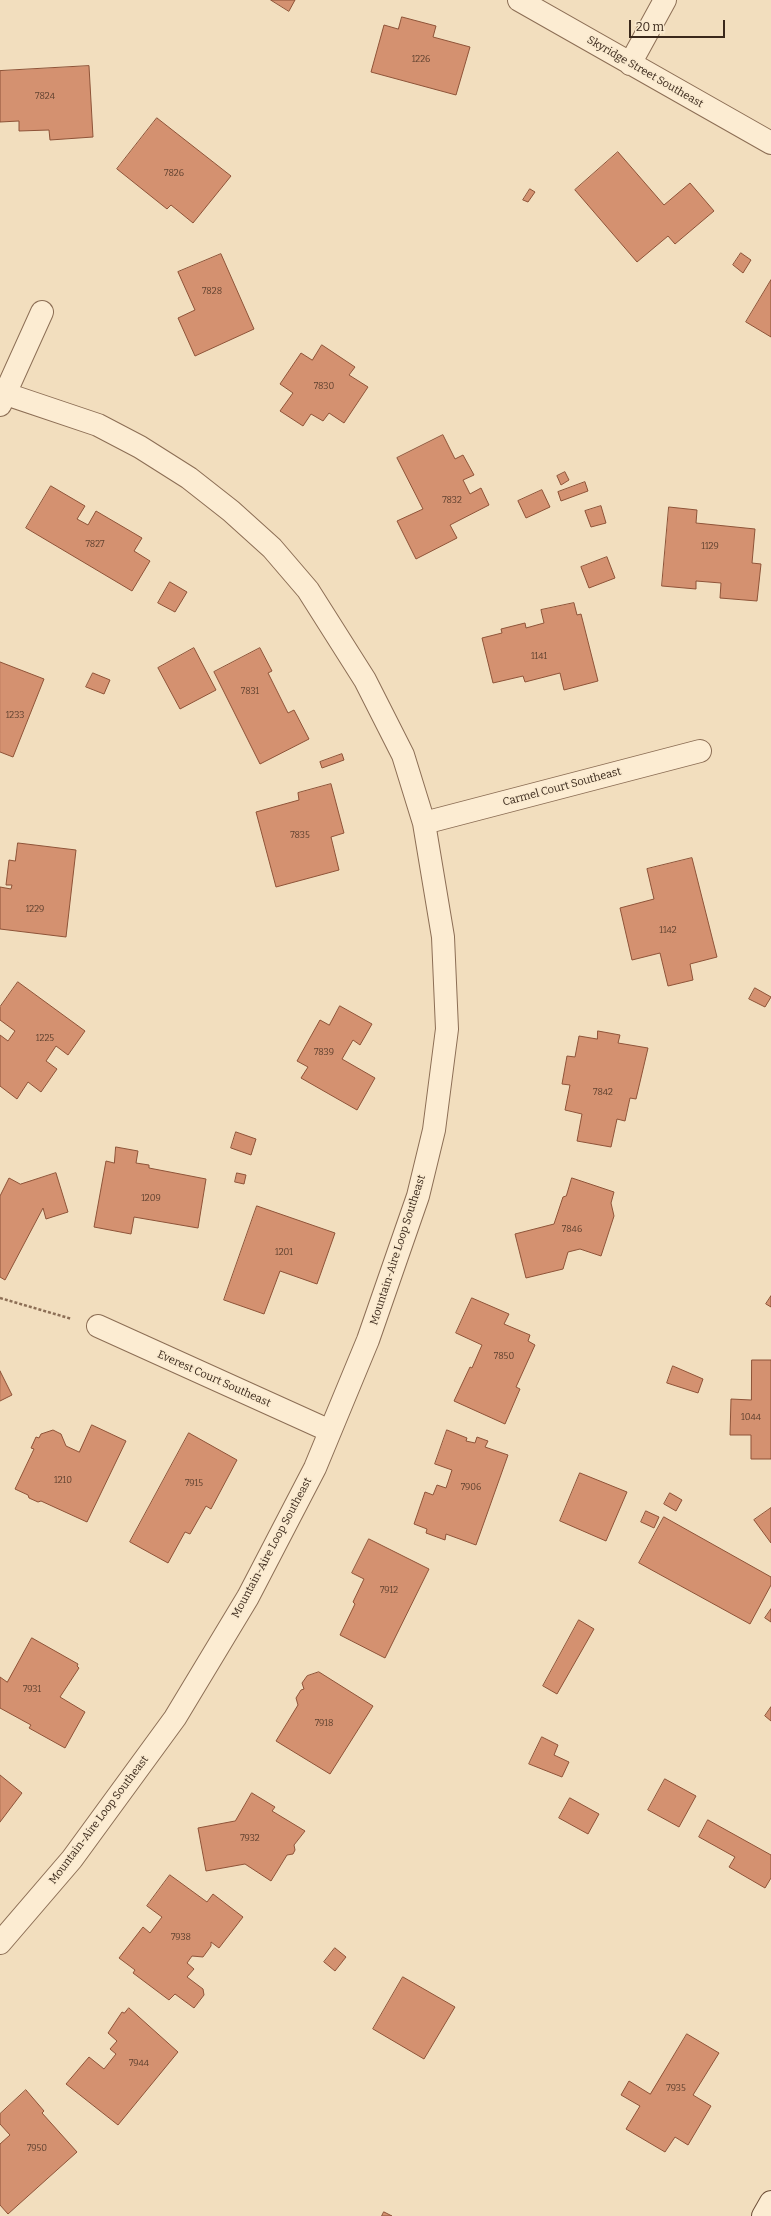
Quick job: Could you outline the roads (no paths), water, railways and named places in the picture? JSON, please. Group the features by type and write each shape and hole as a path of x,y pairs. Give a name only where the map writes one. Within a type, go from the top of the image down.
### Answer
{"street":[{"name":"Skyridge Street Southeast","path":"519,0 771,143"},
{"path":"630,64 665,0"},
{"path":"2,397 42,312"},
{"name":"Mountain-Aire Loop Southeast","path":"0,1943 72,1859 175,1718 248,1597 314,1468 368,1340 418,1196 434,1130 446,1029 443,937 424,823 403,755 365,680 308,590 272,548 231,511 189,478 140,446 98,425 2,397"},
{"name":"Carmel Court Southeast","path":"424,823 700,751"},
{"name":"Everest Court Southeast","path":"98,1326 330,1431"},
{"path":"763,2216 771,2202"}]}
